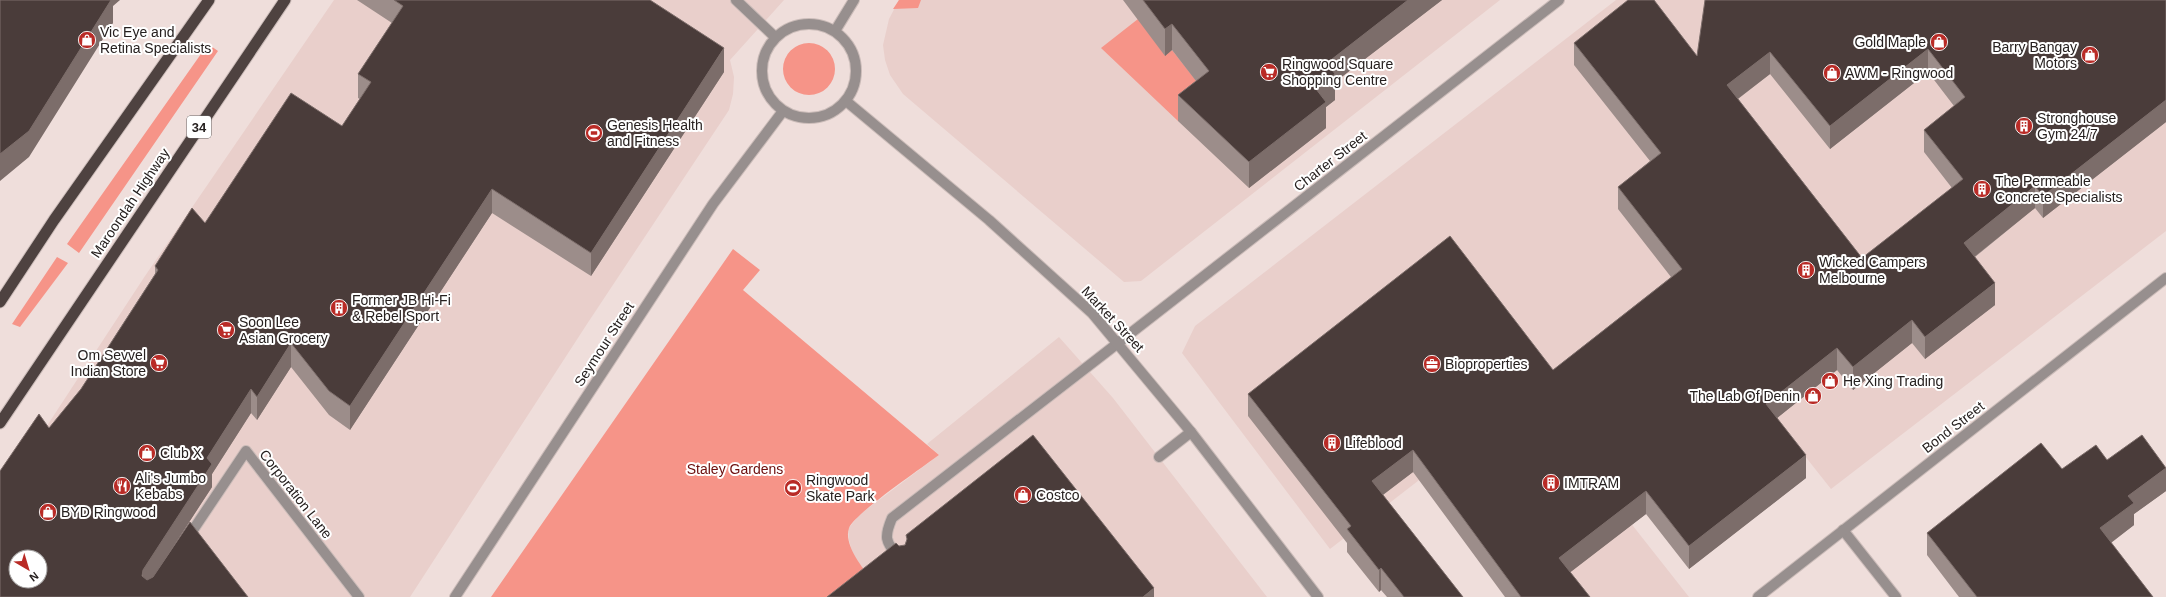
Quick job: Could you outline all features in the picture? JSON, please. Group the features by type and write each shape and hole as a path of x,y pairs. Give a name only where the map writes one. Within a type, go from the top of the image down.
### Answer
{"highway":[{"path":"1,299 54,220 209,0"},
{"name":"Maroondah Highway","path":"0,423 285,0"}],"street":[{"path":"736,0 775,37"},
{"path":"835,31 854,0"},
{"name":"Charter Street","path":"901,562 887,544 887,532 892,518 1559,0"},
{"path":"798,25 823,26 835,31 847,42 854,57 856,73 852,89 846,101 834,111 821,116 808,118 783,111 772,101 765,90 761,76 762,62 767,49 775,37 798,25"},
{"name":"Market Street","path":"846,101 904,148 1092,313 1192,432 1318,597"},
{"name":"Seymour Street","path":"454,597 713,204 783,111"},
{"name":"Bond Street","path":"1758,597 2166,278"},
{"path":"1159,457 1192,432"},
{"name":"Corporation Lane","path":"180,550 246,451 359,597"},
{"path":"1843,530 1896,597"}],"shaded area":[{"path":"334,0 784,0 730,60 734,77 733,94 729,110 587,324 410,597 0,597 8,564 8,589 48,589 48,549 12,549 39,438 145,276"},
{"path":"899,0 1500,0 1141,281 1124,282 903,94 890,75 885,60 883,45 889,19"},
{"path":"1616,0 2166,0 2166,231 1831,489 1669,284 1529,394 1689,597 1587,597 1467,443 1330,549 1182,353 1195,326"},
{"path":"1059,337 1113,398 1267,597 855,597 862,567 853,555 848,529 859,515 939,455 927,444"}],"green space":[{"path":"899,0 921,0 918,8 893,9"},
{"path":"1138,19 1165,55 1172,50 1209,97 1178,121 1101,48"},
{"path":"809,43 819,45 827,51 833,59 835,69 833,79 827,87 819,93 809,95 799,93 791,87 785,79 783,69 785,59 791,51 799,45"},
{"path":"208,44 218,51 79,253 67,244"},
{"name":"Staley Gardens","path":"733,249 760,270 743,290 939,455 875,502 854,521 849,528 849,542 852,549 860,564 874,582 855,597 491,597"},
{"path":"57,257 68,263 20,327 12,324"}],"building":[{"path":"0,0 111,0 29,131 0,154"},
{"path":"394,0 650,0 724,48 591,253 492,189 350,406 329,391 291,343 257,397 251,389 207,458 212,464 143,570 142,576 147,580 153,577 190,522 248,597 0,597 0,471 39,414 49,428 81,389 158,270 155,266 192,208 205,223 291,93 342,126 371,82 358,74 403,6"},
{"name":"Ringwood Square Shopping Centre","path":"1143,0 1408,0 1327,63 1335,74 1316,89 1326,102 1249,162 1178,95 1209,71 1172,24 1165,29"},
{"path":"1628,0 1654,0 1697,56 1705,0 2166,0 2166,100 2043,196 2035,186 1964,243 1995,283 1925,337 1912,320 1853,367 1837,348 1766,404 1806,455 1689,546 1646,491 1559,558 1590,597 1521,597 1413,450 1372,481 1463,597 1404,597 1381,568 1379,570 1347,529 1351,526 1248,394 1450,236 1553,370 1682,269 1618,187 1661,153 1574,43","holes":["1928,49 1965,97 1924,130 1963,179 1862,258 1727,85 1770,52 1830,126"]},
{"name":"Costco","path":"1033,435 1154,588 1143,597 827,597 896,543 899,546 905,545 907,539 906,535"},
{"path":"2142,435 2166,468 2128,496 2134,503 2100,528 2153,597 1977,597 1927,533 2041,443 2062,469 2096,445 2107,460"}],"place":[{"name":"Vic Eye and Retina Specialists","path":"87,40"},
{"name":"Gold Maple","path":"1939,42"},
{"name":"Barry Bangay Motors","path":"2090,55"},
{"name":"Ringwood Square Shopping Centre","path":"1269,72"},
{"name":"AWM - Ringwood","path":"1832,73"},
{"name":"Stronghouse Gym 24/7","path":"2024,126"},
{"name":"Genesis Health and Fitness","path":"594,133"},
{"name":"The Permeable Concrete Specialists","path":"1982,189"},
{"name":"Wicked Campers Melbourne","path":"1806,270"},
{"name":"Former JB Hi-Fi & Rebel Sport","path":"339,308"},
{"name":"Soon Lee Asian Grocery","path":"226,330"},
{"name":"Om Sevvel Indian Store","path":"159,363"},
{"name":"Bioproperties","path":"1432,364"},
{"name":"He Xing Trading","path":"1830,381"},
{"name":"The Lab Of Denin","path":"1813,396"},
{"name":"Lifeblood","path":"1332,443"},
{"name":"Club X","path":"147,453"},
{"name":"IMTRAM","path":"1551,483"},
{"name":"Ali's Jumbo Kebabs","path":"122,486"},
{"name":"Ringwood Skate Park","path":"793,488"},
{"name":"Costco","path":"1023,495"},
{"name":"BYD Ringwood","path":"48,512"}]}
